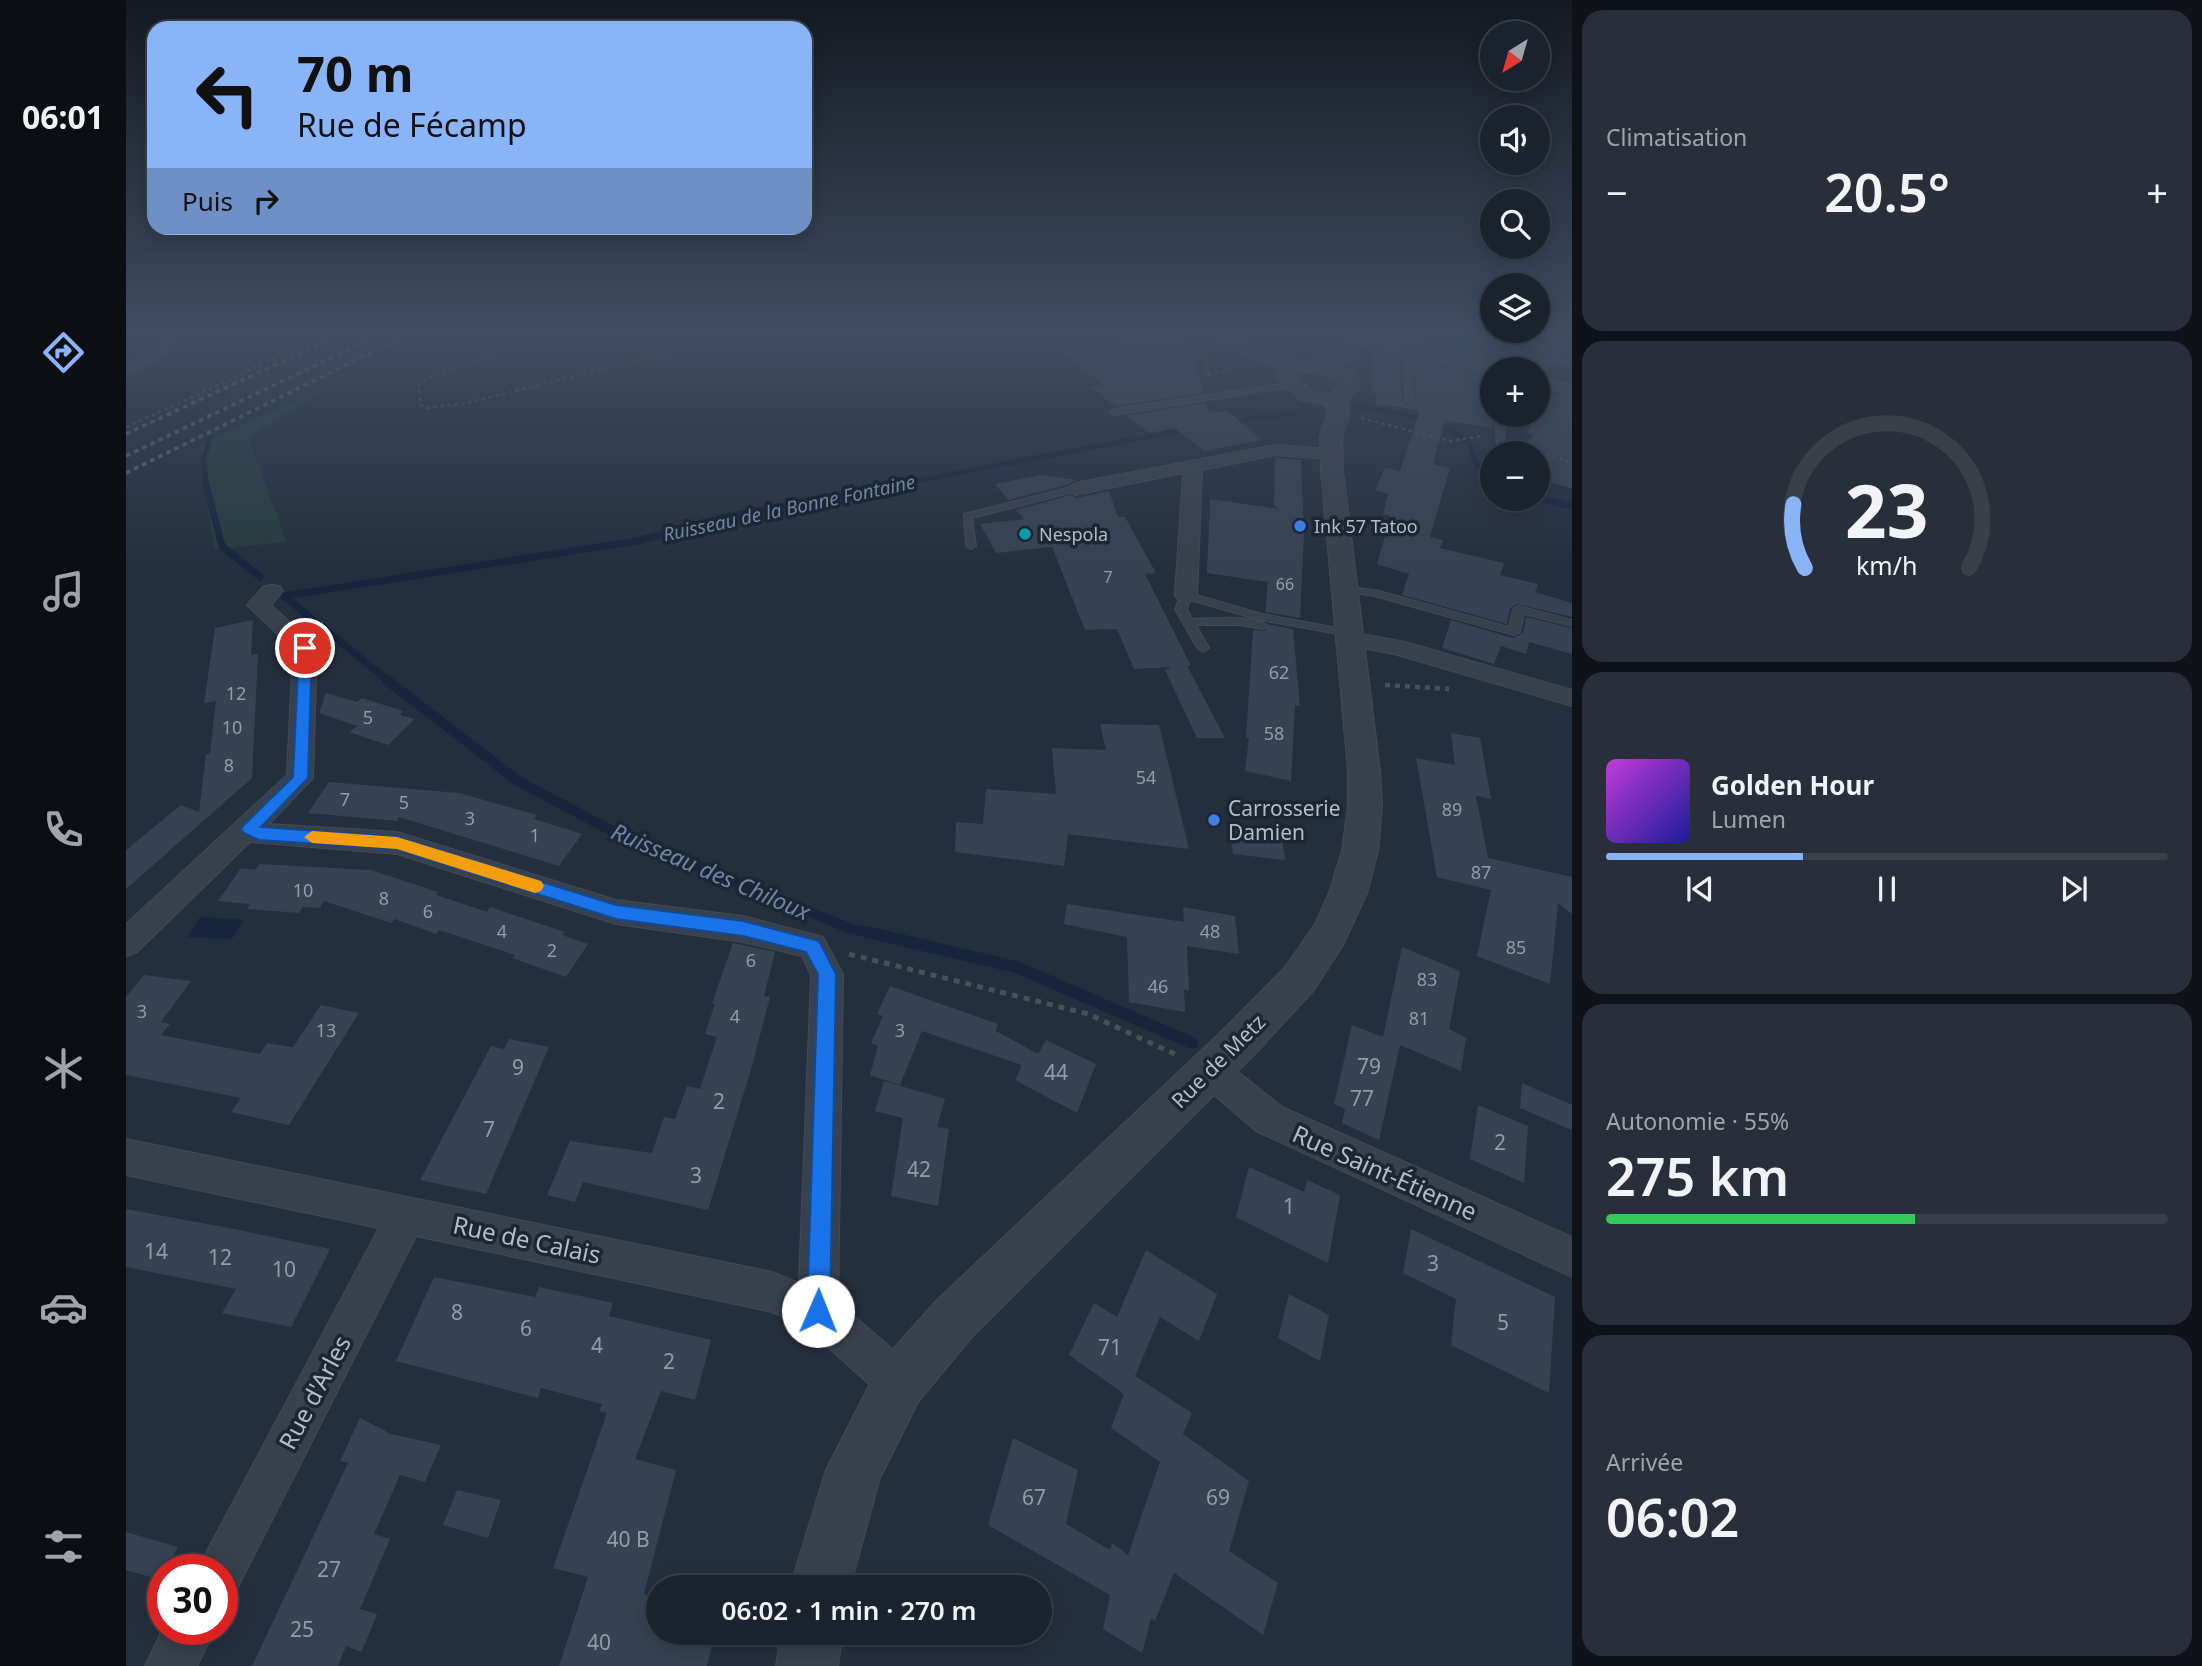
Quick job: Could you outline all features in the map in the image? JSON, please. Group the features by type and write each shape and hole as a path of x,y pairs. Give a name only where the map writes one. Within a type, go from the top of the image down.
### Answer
{"street":[{"name":"Rue de Metz","path":"1315,410 1331,446"},
{"name":"Rue de Metz","path":"823,1575 854,1470 899,1383 954,1319 1210,1070 1300,978 1329,934 1348,893 1360,851 1364,771 1331,446 1337,410"},
{"path":"1075,489 1275,450 1331,446"},
{"path":"1186,596 1194,465"},
{"path":"126,943 300,778 305,648 258,606 272,591"},
{"path":"1350,638 1397,648 1572,698"},
{"path":"249,829 259,834 397,843 616,912 743,929 812,946 827,974 818,1311"},
{"name":"Rue Saint-Étienne","path":"1210,1070 1269,1119 1572,1257"},
{"name":"Rue de Calais","path":"126,1157 772,1292 818,1311 899,1383"},
{"name":"Rue d'Arles","path":"229,1554 407,1214"},
{"path":"170,1666 181,1645"},
{"path":"807,1666 810,1645"}],"lane":[{"path":"1114,412 1129,410"},
{"path":"971,547 967,516 1075,489"},
{"path":"1345,589 1375,593 1514,632 1519,609 1572,623"},
{"path":"1203,648 1181,609 1186,596 1350,638"},
{"path":"1189,622 1239,622 1350,638"}],"path":[{"path":"126,427 164,410"},
{"path":"1347,410 1456,440 1472,438"},
{"path":"1556,465 1559,458"},
{"path":"1355,687 1399,684 1453,689"},
{"path":"812,946 1087,1014 1210,1070"}],"green space":[{"path":"276,410 293,410 248,437 287,542 214,549 200,444"}],"water":[{"path":"200,917 244,920 232,939 187,937"}],"building":[{"path":"1165,410 1208,410 1209,413 1228,411 1262,440 1204,451 1174,428 1149,433 1127,416"},
{"path":"1418,410 1480,410 1480,426 1445,421 1433,464 1450,468 1430,537 1443,540 1440,548 1504,563 1500,575 1538,584 1535,592 1572,603 1572,617 1518,604 1510,608 1507,624 1402,595 1409,574 1377,564 1391,516 1383,514 1388,494 1375,490 1385,468 1400,471"},
{"path":"1550,410 1572,410 1572,488 1550,483 1550,441 1529,441 1533,434 1526,433 1530,427 1550,427"},
{"path":"1275,458 1301,460 1304,535 1300,618 1265,612 1268,582 1207,573 1210,499 1278,509 1274,505"},
{"path":"1042,475 1076,480 1067,485 1008,500 995,484"},
{"path":"1109,491 1118,517 1125,517 1156,573 1145,574 1191,666 1187,666 1225,738 1197,738 1165,670 1171,667 1134,669 1117,629 1085,630 1052,547 996,553 980,524 1024,519 1016,510 1071,495 1076,498"},
{"path":"1526,617 1572,628 1572,654 1529,642 1526,654 1501,646 1494,664 1442,648 1451,620 1513,638 1523,633"},
{"path":"253,620 251,655 258,654 252,778 126,889 126,850 181,805 199,812 216,701 204,703 215,628"},
{"path":"1271,625 1293,629 1300,706 1295,705 1291,781 1245,771 1249,738 1246,738 1253,630 1264,631"},
{"path":"326,693 357,702 362,698 403,711 400,715 415,719 388,745 349,732 357,726 319,713"},
{"path":"1100,724 1159,725 1189,849 1068,834 1064,866 955,852 956,822 983,824 986,789 1056,794 1052,748 1106,750"},
{"path":"1451,733 1480,738 1491,799 1476,796 1488,858 1572,877 1572,914 1558,903 1550,984 1477,956 1491,890 1437,877 1416,758 1455,765"},
{"path":"329,782 459,793 537,815 534,819 582,834 559,866 399,817 397,821 308,813"},
{"path":"1229,824 1281,832 1285,860 1233,854"},
{"path":"259,864 371,870 438,892 436,895 487,912 490,907 565,932 562,935 588,944 566,977 512,958 515,955 439,930 436,934 395,919 391,923 324,901 320,908 303,907 299,913 247,909 250,904 218,901 241,868 255,870"},
{"path":"1067,904 1184,922 1183,907 1235,916 1239,954 1187,946 1189,990 1184,990 1185,1012 1129,1002 1127,937 1064,924"},
{"path":"733,943 775,952 764,996 770,997 708,1210 583,1182 575,1202 547,1195 570,1141 652,1153 664,1117 675,1119 687,1086 700,1089 717,1037 705,1034 715,1004 712,1003"},
{"path":"1402,947 1460,971 1449,1029 1466,1038 1461,1071 1400,1045 1379,1140 1342,1123 1345,1109 1334,1104 1352,1025 1383,1037"},
{"path":"144,975 191,981 161,1022 170,1024 161,1035 260,1054 267,1043 293,1047 321,1005 359,1013 289,1125 231,1112 241,1098 126,1075 126,997"},
{"path":"890,986 998,1024 996,1031 1038,1054 1046,1040 1096,1064 1077,1113 1015,1080 1022,1065 922,1031 900,1085 870,1075 878,1046 871,1043 883,1016 877,1014"},
{"path":"509,1039 549,1047 486,1194 420,1180 491,1046 504,1049"},
{"path":"884,1081 945,1099 937,1127 949,1129 938,1206 891,1196 903,1118 875,1111"},
{"path":"1522,1083 1572,1105 1572,1130 1520,1108"},
{"path":"1478,1105 1528,1126 1524,1183 1470,1159"},
{"path":"1249,1167 1304,1192 1307,1180 1340,1195 1328,1263 1236,1217"},
{"path":"126,1209 330,1249 291,1327 222,1313 236,1289 126,1267"},
{"path":"1411,1229 1555,1297 1549,1393 1451,1345 1456,1299 1403,1273"},
{"path":"1146,1250 1217,1294 1199,1341 1160,1317 1135,1376 1192,1413 1183,1434 1249,1481 1229,1551 1278,1583 1263,1635 1174,1573 1155,1621 1151,1618 1142,1653 1103,1629 1110,1595 988,1525 1013,1438 1078,1470 1066,1524 1110,1550 1112,1543 1128,1555 1160,1462 1111,1428 1124,1394 1069,1355 1094,1303 1117,1317"},
{"path":"434,1277 535,1297 539,1287 613,1303 609,1316 711,1340 695,1400 661,1391 635,1459 676,1470 649,1575 646,1575 646,1645 712,1645 707,1666 559,1666 588,1577 553,1568 607,1413 599,1411 602,1404 541,1388 538,1398 396,1361"},
{"path":"1289,1294 1329,1315 1320,1361 1278,1338"},
{"path":"360,1418 391,1434 441,1445 425,1482 400,1475 374,1534 390,1539 360,1609 377,1614 370,1632 361,1652 346,1646 338,1666 252,1666 348,1463 340,1461"},
{"path":"457,1490 501,1500 488,1538 443,1525"},
{"path":"126,1532 178,1547 174,1554 147,1554 147,1576 126,1570"}],"waterway":[{"name":"Ruisseau de la Bonne Fontaine","path":"1379,410 1427,420 1455,433 1469,442 1476,464 1480,468"},
{"name":"Ruisseau de la Bonne Fontaine","path":"1228,422 1293,413"},
{"name":"Ruisseau de la Bonne Fontaine","path":"889,486 1189,429"},
{"name":"Ruisseau de la Bonne Fontaine","path":"206,486 204,457 210,438"},
{"name":"Ruisseau de la Bonne Fontaine","path":"206,484 222,546 260,577"},
{"name":"Ruisseau de la Bonne Fontaine","path":"390,682 284,596 637,541 725,517 899,484"},
{"name":"Ruisseau de la Bonne Fontaine","path":"1550,501 1572,506"},
{"name":"Ruisseau des Chiloux","path":"387,680 518,781 614,832 849,928 875,934"},
{"name":"Ruisseau des Chiloux","path":"867,932 1016,967 1192,1043"}],"railway":[{"path":"126,434 178,410"},
{"path":"126,456 223,410"},
{"path":"126,473 255,410"}],"slow traffic":[{"path":"312,837 397,843 535,886"}],"place":[{"name":"Ink 57 Tatoo","path":"1300,526"},
{"name":"Nespola","path":"1025,534"},
{"name":"Carrosserie Damien","path":"1214,820"}],"route":[{"path":"305,648 300,778 249,829 259,834 397,843 616,912 743,929 812,946 827,974 818,1311"}]}
